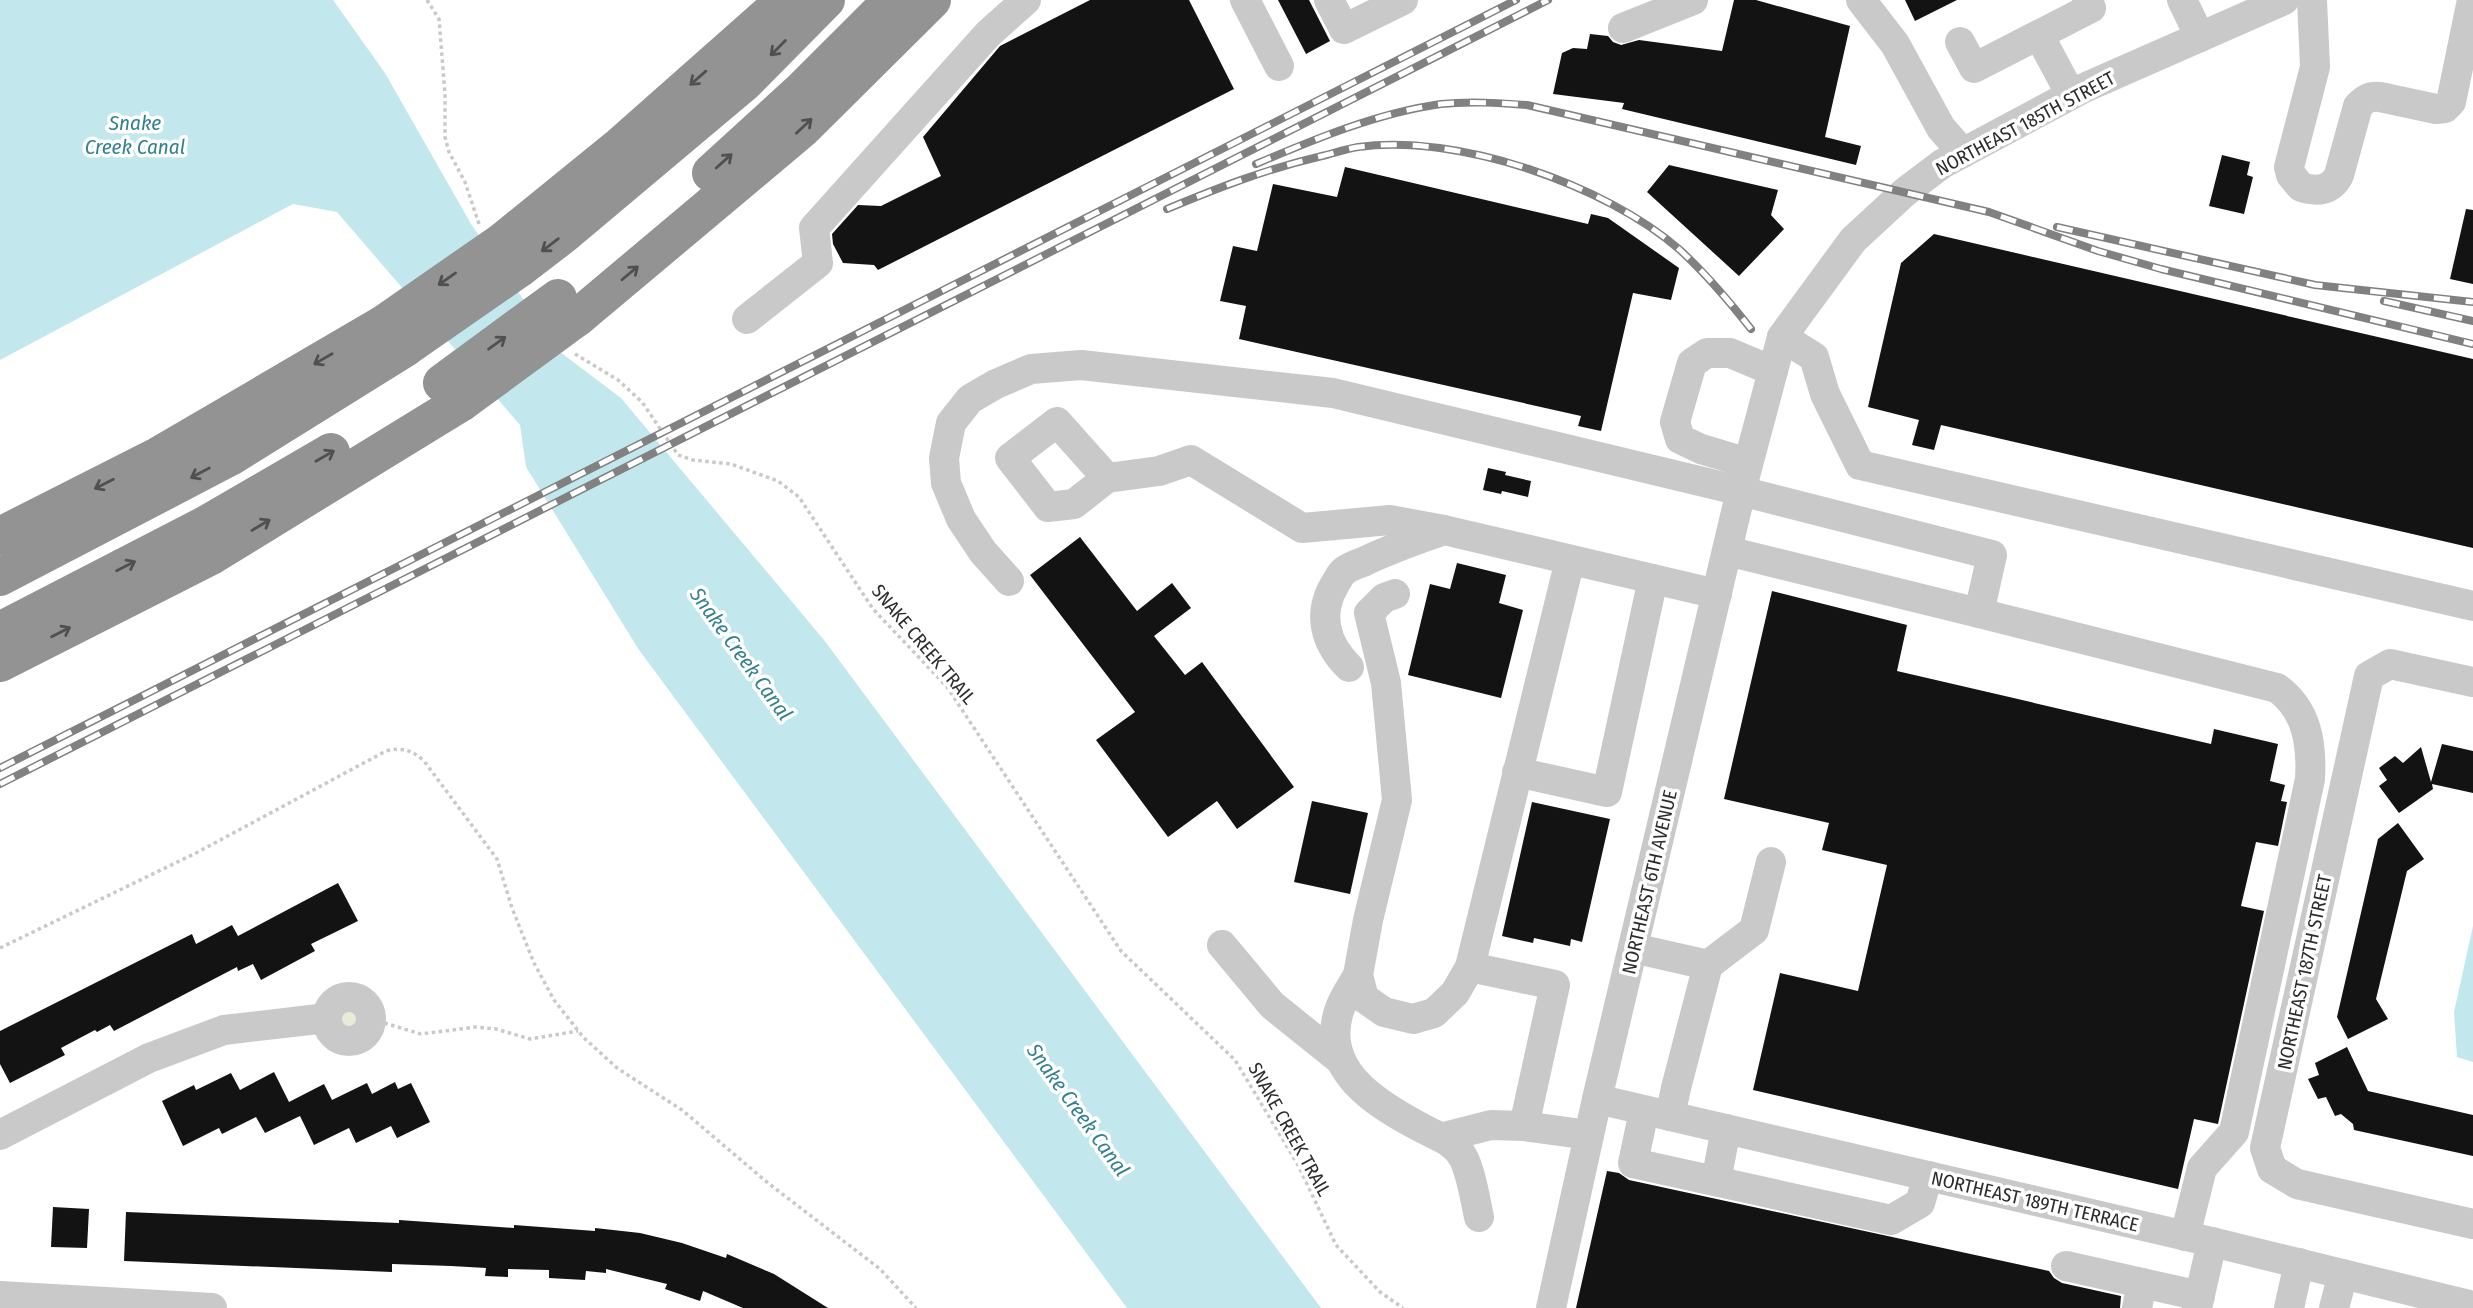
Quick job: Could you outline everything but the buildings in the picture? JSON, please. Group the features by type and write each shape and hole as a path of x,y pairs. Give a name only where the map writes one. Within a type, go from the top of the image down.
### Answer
{"highway":[{"path":"0,577 230,457 393,336 503,247 785,0"},
{"path":"503,247 564,235 745,82 826,0"},
{"path":"568,321 685,196 803,89 892,0"},
{"path":"0,663 211,556 452,393 568,321 802,129 932,0"},
{"path":"0,536 393,336"},
{"path":"0,631 207,524 379,425 452,393"}],"street":[{"path":"747,320 818,263 814,228 988,34 1027,0"},
{"path":"1245,0 1279,66"},
{"path":"1329,0 1345,29 1403,0"},
{"path":"1623,29 1693,0"},
{"path":"1861,0 1895,44 1941,128 1963,153"},
{"path":"1960,42 1974,68 2091,8 2087,0"},
{"path":"2182,0 2200,37"},
{"path":"2312,0 2315,67 2289,167 2295,181 2301,187 2311,190 2321,190 2335,182 2358,106 2364,100 2371,96 2380,97 2436,109 2445,108 2451,102 2472,0"},
{"name":"NORTHEAST 185TH STREET","path":"1749,460 1782,337 1853,240 1905,192 1942,164 2071,95 2279,1"},
{"path":"2039,35 2071,95"},
{"path":"1782,337 1814,357 1825,394 1860,465 2473,607"},
{"path":"1749,460 1701,449 1681,439 1675,422 1692,363 1707,352 1730,353 1773,371"},
{"path":"1009,581 983,552 961,519 946,484 946,441 951,423 970,399 996,384 1031,369 1081,365 1334,393 1741,491 1992,555 1979,612"},
{"path":"1107,478 1159,471 1191,460 1302,528 1390,520 1444,530 1717,594"},
{"name":"NORTHEAST 6TH AVENUE","path":"1551,1308 1597,1100 1749,460"},
{"path":"1349,667 1334,649 1325,626 1325,611 1330,592 1342,572 1387,550 1444,530"},
{"path":"1727,551 2277,688 2298,708 2311,755 2310,779 2234,1132 2202,1167 2198,1302 2140,1296 2066,1266"},
{"path":"1358,975 1364,998 1384,1012 1413,1019 1434,1013 1455,993 1470,967 1570,559"},
{"path":"1517,772 1607,792 1653,579"},
{"path":"1338,1058 1335,1039 1340,1009 1358,975 1368,920 1397,800 1386,683 1369,613 1384,598 1395,594"},
{"name":"NORTHEAST 187TH STREET","path":"2473,682 2389,664 2369,676 2265,1148 2272,1169 2297,1184 2473,1224"},
{"path":"1771,862 1754,930 1708,965 1657,1114 1633,1163 1891,1220 1920,1203 1928,1176"},
{"path":"1222,945 1272,1004 1338,1058 1353,1081 1388,1109 1428,1132 1444,1137 1464,1158 1479,1217"},
{"path":"1633,948 1708,965"},
{"path":"1470,967 1555,985 1524,1126"},
{"path":"0,1135 149,1058 224,1030 327,1018 331,1005 349,996 367,1006 371,1019"},
{"name":"NORTHEAST 189TH TERRACE","path":"1597,1100 2299,1263 2343,1274 2420,1301 2473,1306"},
{"path":"1444,1137 1491,1125 1524,1126 1589,1135"},
{"path":"1716,1181 1726,1129"},
{"path":"2289,1308 2299,1263"},
{"path":"2334,1308 2343,1274"},
{"path":"0,1296 212,1308"}],"path":[{"path":"427,0 439,19 445,94 445,136 449,152 464,182 476,220 503,247"},
{"name":"SNAKE CREEK TRAIL","path":"568,321 618,380 642,402 678,455 693,460 731,464 778,481 799,497 873,609 947,687 1121,951 1235,1060 1298,1165 1336,1244 1381,1292 1403,1308"},
{"path":"0,948 196,853 386,751 398,748 414,752 424,761 497,859 512,908 534,963 554,1000 578,1031 617,1068 682,1110 768,1184 880,1269 916,1308"},
{"path":"371,1019 421,1034 475,1027 496,1029 530,1040 578,1031"}],"green space":[{"path":"348,1007 359,1014 360,1019 353,1030 348,1031 337,1024 336,1019 343,1008"}],"water":[{"name":"Snake Creek Canal","path":"0,0 333,0 385,73 471,224 560,352 621,398 824,640 1321,1308 1127,1308 639,650 526,467 520,425 337,212 293,204 0,360"},
{"path":"2473,926 2473,1062 2457,1057 2454,1012"}],"railway":[{"path":"0,768 1516,0"},
{"path":"0,784 1548,0"},
{"path":"1256,164 1347,128 1417,108 1463,103 1527,105 1989,212 2098,251 2161,269 2473,344"},
{"path":"1167,209 1262,173 1358,147 1397,145 1440,148 1484,156 1572,185 1649,226 1699,269 1751,329"},
{"path":"2057,227 2315,285 2473,302"},
{"path":"2384,301 2473,321"}]}
